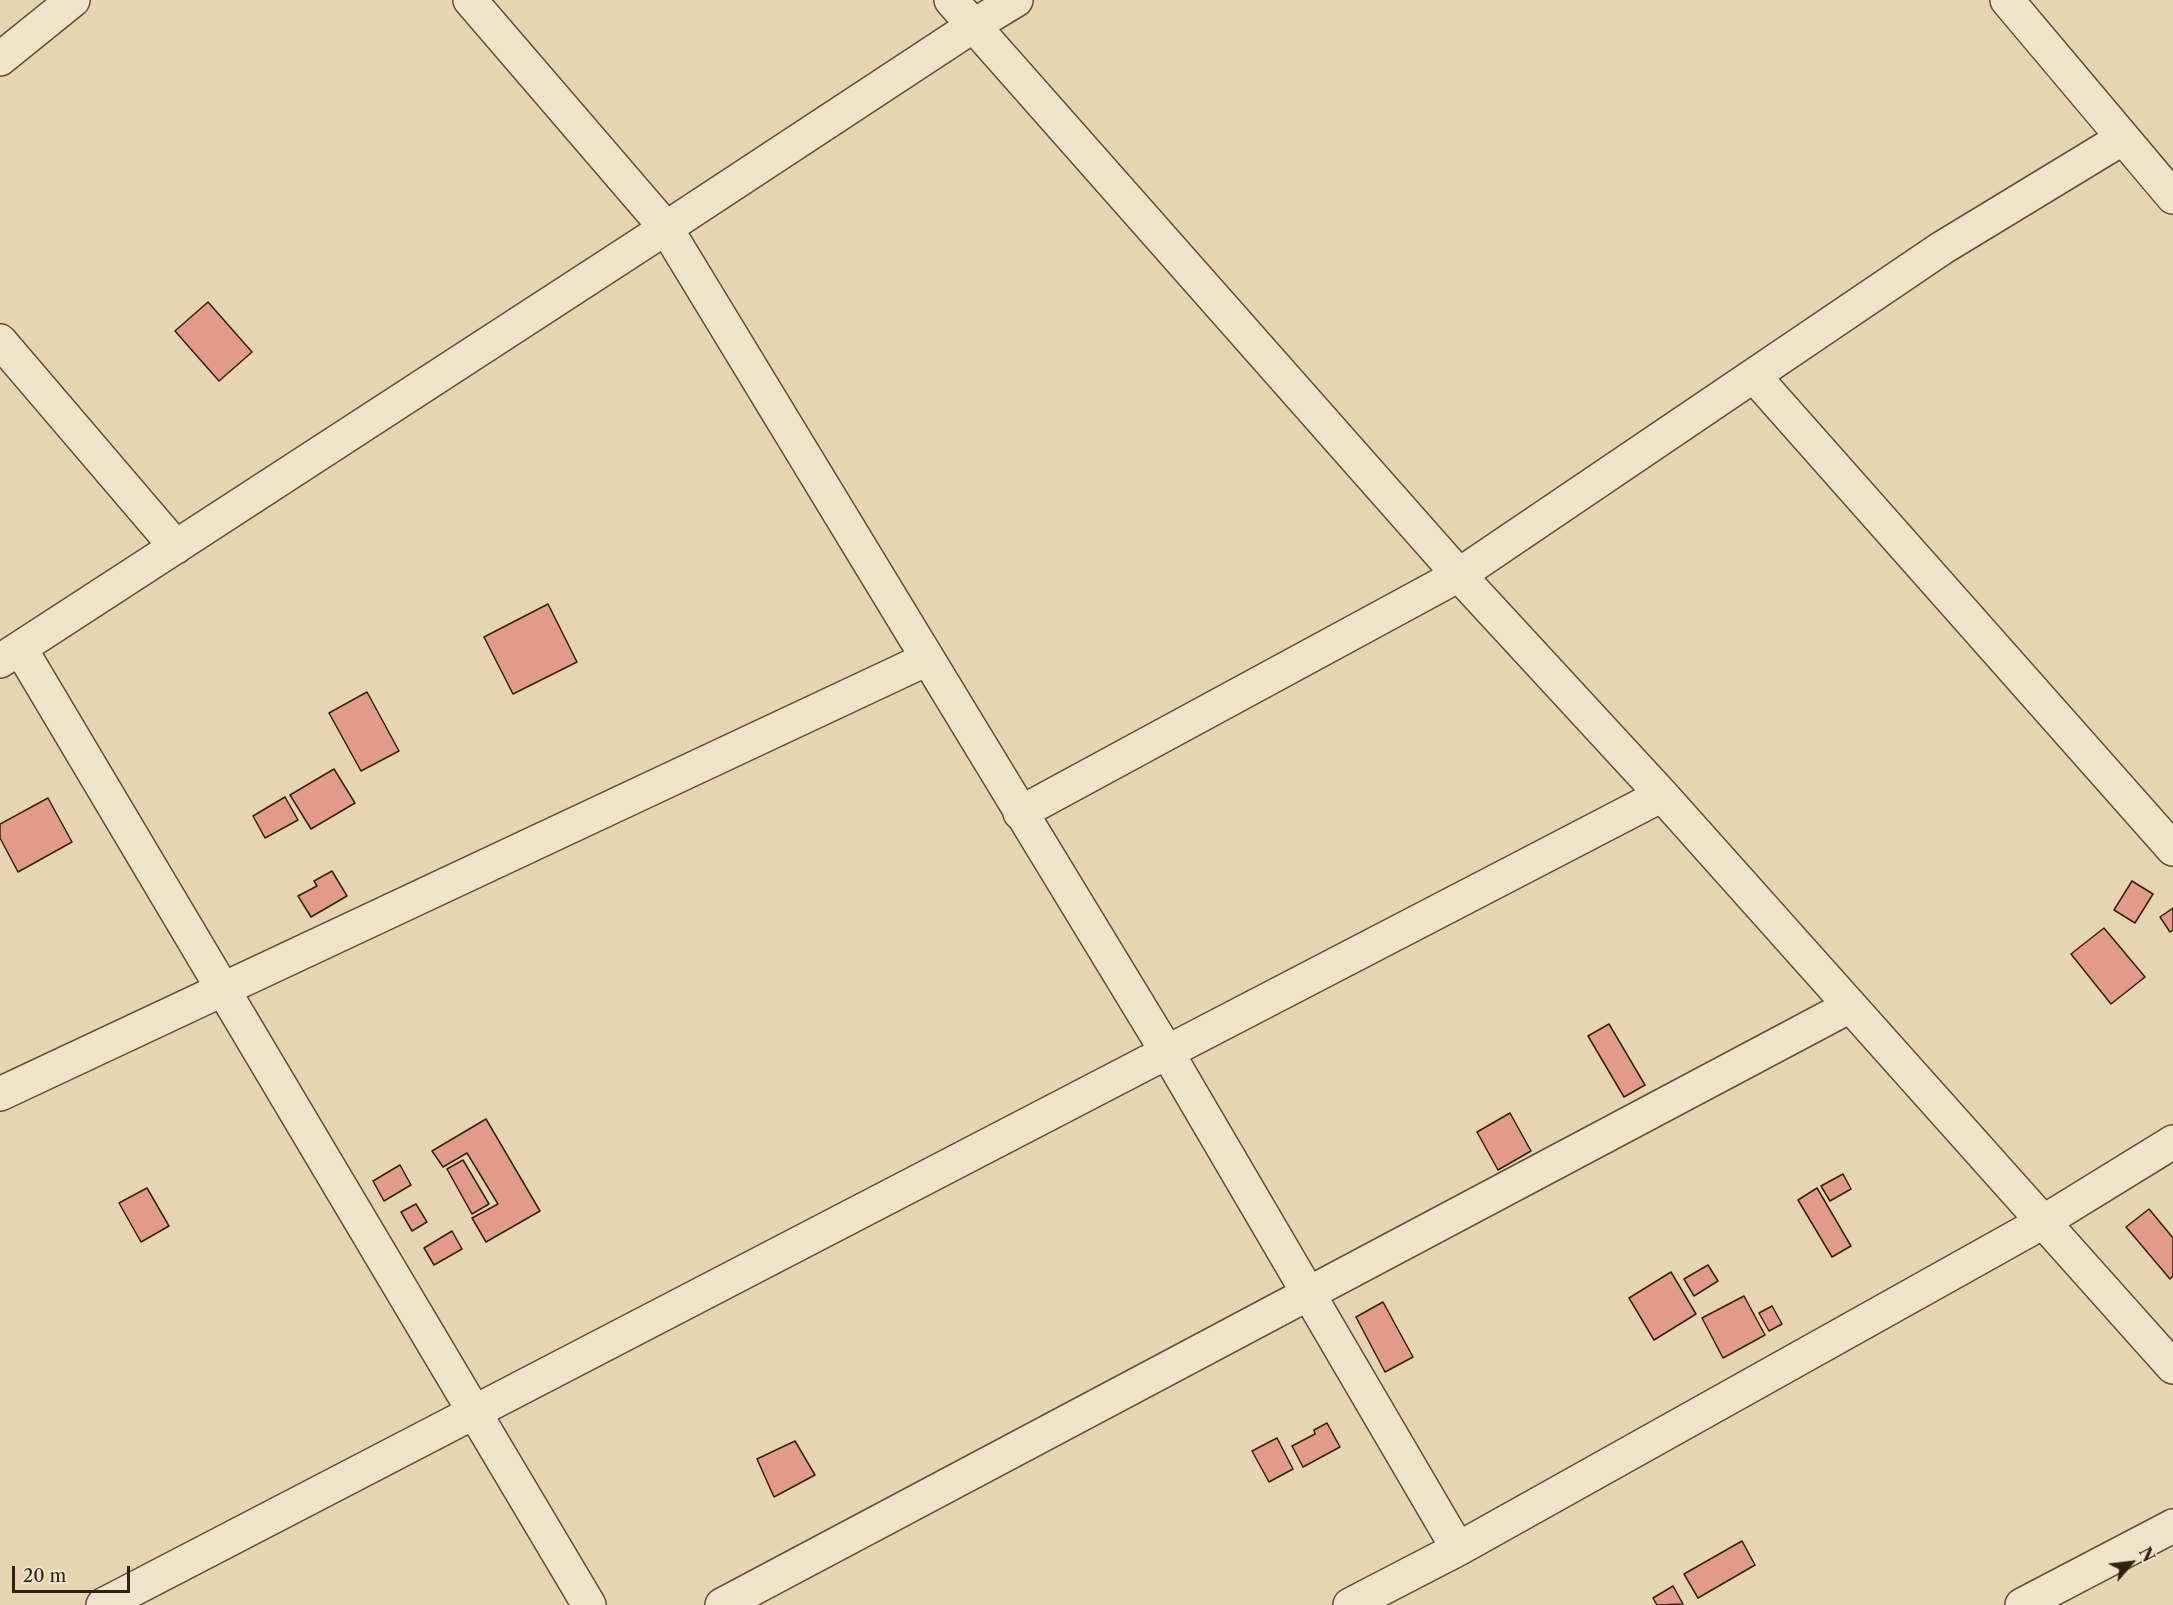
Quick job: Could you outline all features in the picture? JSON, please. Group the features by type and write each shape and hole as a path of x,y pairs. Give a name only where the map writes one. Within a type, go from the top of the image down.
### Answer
{"street":[{"path":"0,59 73,0"},
{"path":"470,0 666,228 1167,1052 1458,1549"},
{"path":"951,0 1459,575 1662,795 2173,1367"},
{"path":"589,1605 223,990 10,654 1016,0"},
{"path":"2007,0 2173,198"},
{"path":"1020,813 1459,575 1942,248 2123,138"},
{"path":"0,341 176,547"},
{"path":"1754,376 2173,849"},
{"path":"0,1094 927,659"},
{"path":"102,1605 1662,795"},
{"path":"722,1605 1850,1006"},
{"path":"1350,1605 1458,1549 2043,1222 2173,1142"},
{"path":"2022,1605 2173,1526"}],"building":[{"path":"208,302 252,352 219,381 175,331"},
{"path":"548,604 577,662 513,694 484,637"},
{"path":"367,692 399,751 361,771 329,713"},
{"path":"334,769 355,803 311,829 290,795"},
{"path":"285,797 298,820 265,838 253,816"},
{"path":"48,798 72,842 18,872 0,838 0,824"},
{"path":"332,871 347,896 311,917 298,896 317,886 314,881"},
{"path":"2132,881 2153,894 2135,923 2114,910"},
{"path":"2173,908 2173,930 2170,932 2160,917"},
{"path":"2104,928 2145,977 2111,1004 2071,954"},
{"path":"1609,1024 1645,1085 1624,1097 1588,1036"},
{"path":"1510,1113 1531,1151 1498,1170 1477,1132"},
{"path":"486,1119 540,1211 486,1242 472,1218 498,1204 467,1153 443,1167 432,1151"},
{"path":"463,1160 489,1204 472,1214 447,1169"},
{"path":"400,1165 411,1185 384,1201 373,1181"},
{"path":"1843,1174 1851,1189 1830,1201 1821,1186"},
{"path":"147,1188 169,1226 141,1242 119,1203"},
{"path":"1817,1188 1851,1246 1832,1257 1798,1200"},
{"path":"416,1204 427,1222 412,1231 401,1212"},
{"path":"2149,1209 2173,1238 2173,1276 2170,1279 2126,1227"},
{"path":"452,1231 462,1249 434,1265 424,1248"},
{"path":"1708,1265 1718,1281 1694,1296 1684,1279"},
{"path":"1671,1272 1696,1314 1654,1340 1629,1298"},
{"path":"1744,1296 1765,1335 1723,1358 1702,1318"},
{"path":"1383,1302 1413,1357 1385,1372 1356,1317"},
{"path":"1772,1306 1782,1324 1769,1331 1759,1313"},
{"path":"1327,1423 1340,1447 1303,1467 1292,1446 1315,1434 1314,1430"},
{"path":"1277,1438 1293,1469 1269,1482 1252,1451"},
{"path":"795,1441 815,1475 774,1497 757,1459"},
{"path":"1742,1541 1755,1565 1698,1598 1684,1574"},
{"path":"1673,1586 1683,1604 1657,1605 1653,1598"}]}
